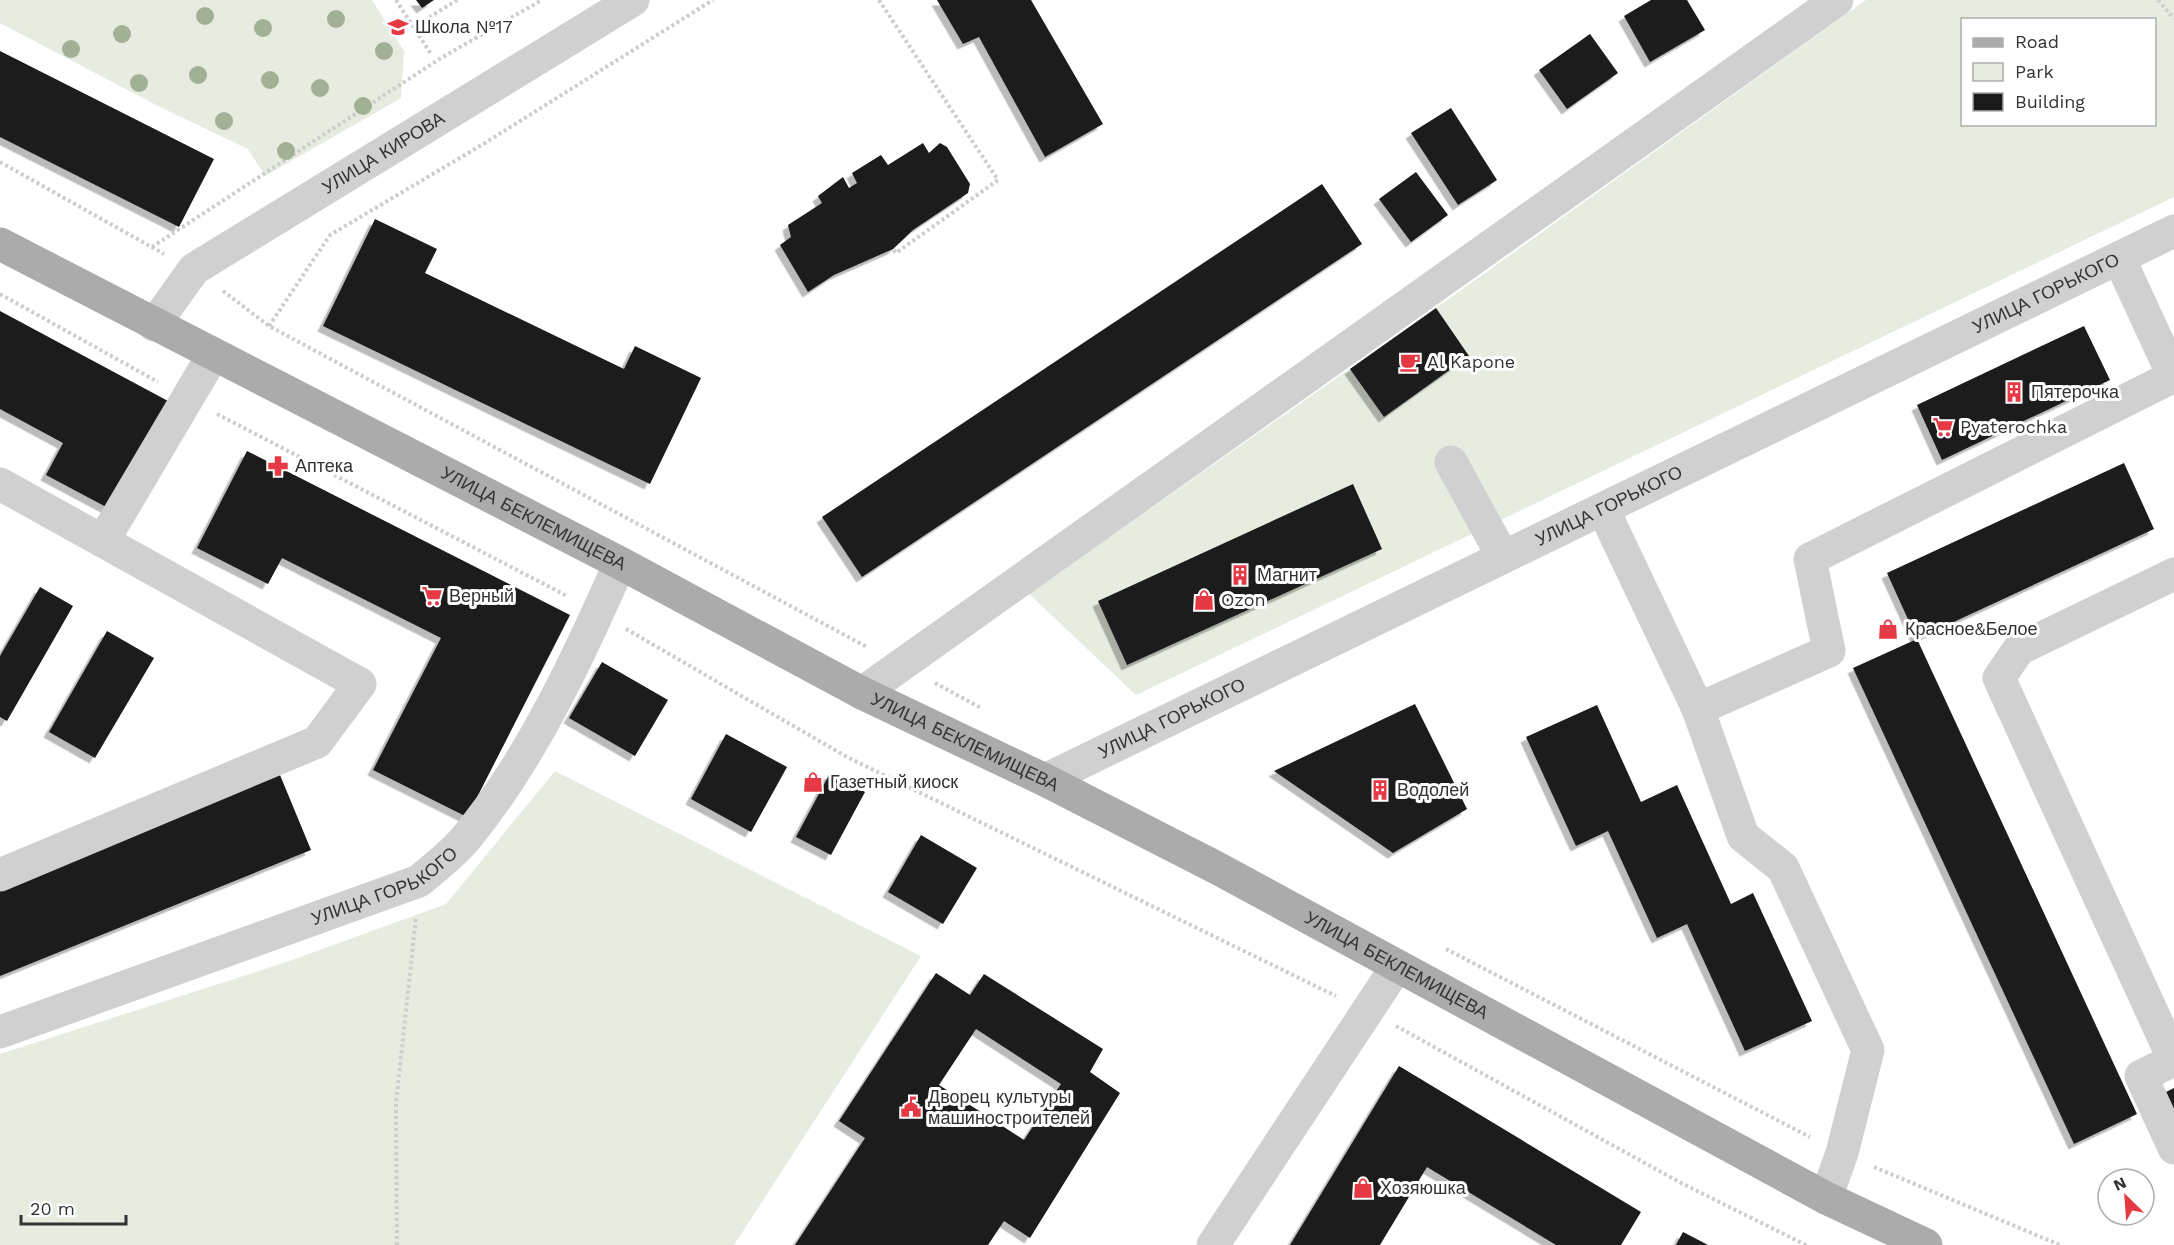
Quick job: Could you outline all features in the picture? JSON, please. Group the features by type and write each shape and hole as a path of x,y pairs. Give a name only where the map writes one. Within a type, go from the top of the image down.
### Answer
{"main road":[{"name":"УЛИЦА БЕКЛЕМИЩЕВА","path":"0,244 620,563 862,693 1045,780 1217,868 1826,1198 1926,1245"}],"street":[{"name":"УЛИЦА КИРОВА","path":"154,325 194,269 633,0"},
{"path":"862,693 1837,0"},
{"name":"УЛИЦА ГОРЬКОГО","path":"1045,780 2174,231"},
{"path":"1698,709 1829,651 1810,558 2174,376 2119,258"},
{"path":"103,542 213,355"},
{"path":"1451,462 1503,557"},
{"path":"0,484 360,684 317,742 0,875"},
{"path":"1603,509 1698,709 1743,836 1783,868 1868,1050 1842,1154 1826,1198"},
{"name":"УЛИЦА ГОРЬКОГО","path":"0,1032 419,881 465,839 516,771 598,612 620,563"},
{"path":"2174,574 2019,649 1999,678 2174,1060 2141,1076 2174,1148"},
{"path":"1213,1245 1397,966"}],"path":[{"path":"396,0 431,54"},
{"path":"414,27 457,0"},
{"path":"151,248 441,58 542,0"},
{"path":"269,326 330,235 485,143 713,0"},
{"path":"879,0 998,180 896,253 893,249"},
{"path":"2158,0 2174,19"},
{"path":"0,162 151,248 194,269 269,326 992,714"},
{"path":"0,294 188,398 598,612 847,757 1369,1011 1683,1184 1806,1245"},
{"path":"397,1245 396,1103 419,881"},
{"path":"1441,947 1842,1154 2060,1245"}],"green space":[{"path":"0,0 372,0 404,51 401,98 265,176 248,149 160,107 0,23"},
{"path":"1866,0 2174,0 2174,197 1136,695 1029,594 1436,308"},
{"path":"555,771 921,956 734,1245 0,1245 0,1054 284,963 446,904"}],"building":[{"path":"416,0 434,0 422,8"},
{"path":"937,0 1031,0 1103,124 1045,157 979,37 963,44"},
{"path":"1651,0 1687,0 1705,30 1650,62 1624,16"},
{"path":"1590,34 1618,73 1567,109 1539,70"},
{"path":"0,51 214,159 179,227 0,137"},
{"path":"1451,108 1497,180 1458,205 1411,133"},
{"path":"923,143 929,153 940,143 947,147 970,184 968,193 913,230 893,249 834,275 808,292 780,245 791,237 788,225 822,203 818,196 843,177 849,188 857,183 852,173 881,155 888,165"},
{"path":"1416,172 1448,215 1411,242 1379,199"},
{"path":"1322,184 1362,244 862,577 822,517"},
{"path":"375,219 437,249 425,273 624,369 635,346 701,378 650,484 323,326"},
{"name":"Al Kapone","path":"1436,308 1469,356 1384,417 1350,369"},
{"path":"0,311 168,401 110,509 46,475 63,443 0,409"},
{"name":"Пятерочка","path":"2084,326 2110,380 1942,460 1917,405"},
{"path":"247,451 570,615 467,817 373,770 441,638 282,558 268,584 197,548"},
{"path":"2124,463 2154,529 1917,639 1887,573"},
{"name":"Магнит","path":"1353,484 1382,549 1127,665 1098,601"},
{"path":"40,587 73,606 7,721 0,717 0,656"},
{"path":"107,631 154,658 95,758 49,732"},
{"path":"1917,639 2137,1114 2074,1144 1853,668"},
{"path":"602,662 668,700 635,756 569,718"},
{"name":"Водолей","path":"1415,704 1467,809 1393,853 1274,771"},
{"path":"1597,705 1641,802 1677,785 1731,904 1753,893 1812,1021 1745,1051 1687,924 1657,938 1608,831 1576,846 1526,737"},
{"path":"726,734 787,767 751,832 691,799"},
{"path":"830,773 865,792 831,855 796,837"},
{"path":"280,775 311,850 0,976 0,888"},
{"path":"921,835 977,868 943,924 888,892"},
{"name":"Дворец культуры машиностроителей","path":"936,973 970,995 984,974 1103,1049 1090,1072 1120,1093 1030,1238 1004,1221 988,1245 795,1245 865,1138 839,1121","holes":["976,1029 1061,1084 1024,1140 939,1085"]},
{"path":"1399,1066 1641,1212 1621,1245 1556,1245 1427,1167 1380,1245 1290,1245"},
{"path":"2174,1088 2174,1120 2162,1094"},
{"path":"1683,1232 1708,1245 1676,1245"}],"place":[{"name":"Школа №17","path":"398,27"},
{"name":"Al Kapone","path":"1410,362"},
{"name":"Пятерочка","path":"2014,392"},
{"name":"Pyaterochka","path":"1943,427"},
{"name":"Аптека","path":"278,466"},
{"name":"Магнит","path":"1240,575"},
{"name":"Верный","path":"432,596"},
{"name":"Ozon","path":"1204,600"},
{"name":"Красное&Белое","path":"1888,629"},
{"name":"Газетный киоск","path":"813,782"},
{"name":"Водолей","path":"1380,790"},
{"name":"Дворец культуры машиностроителей","path":"911,1107"},
{"name":"Хозяюшка","path":"1363,1188"}]}
